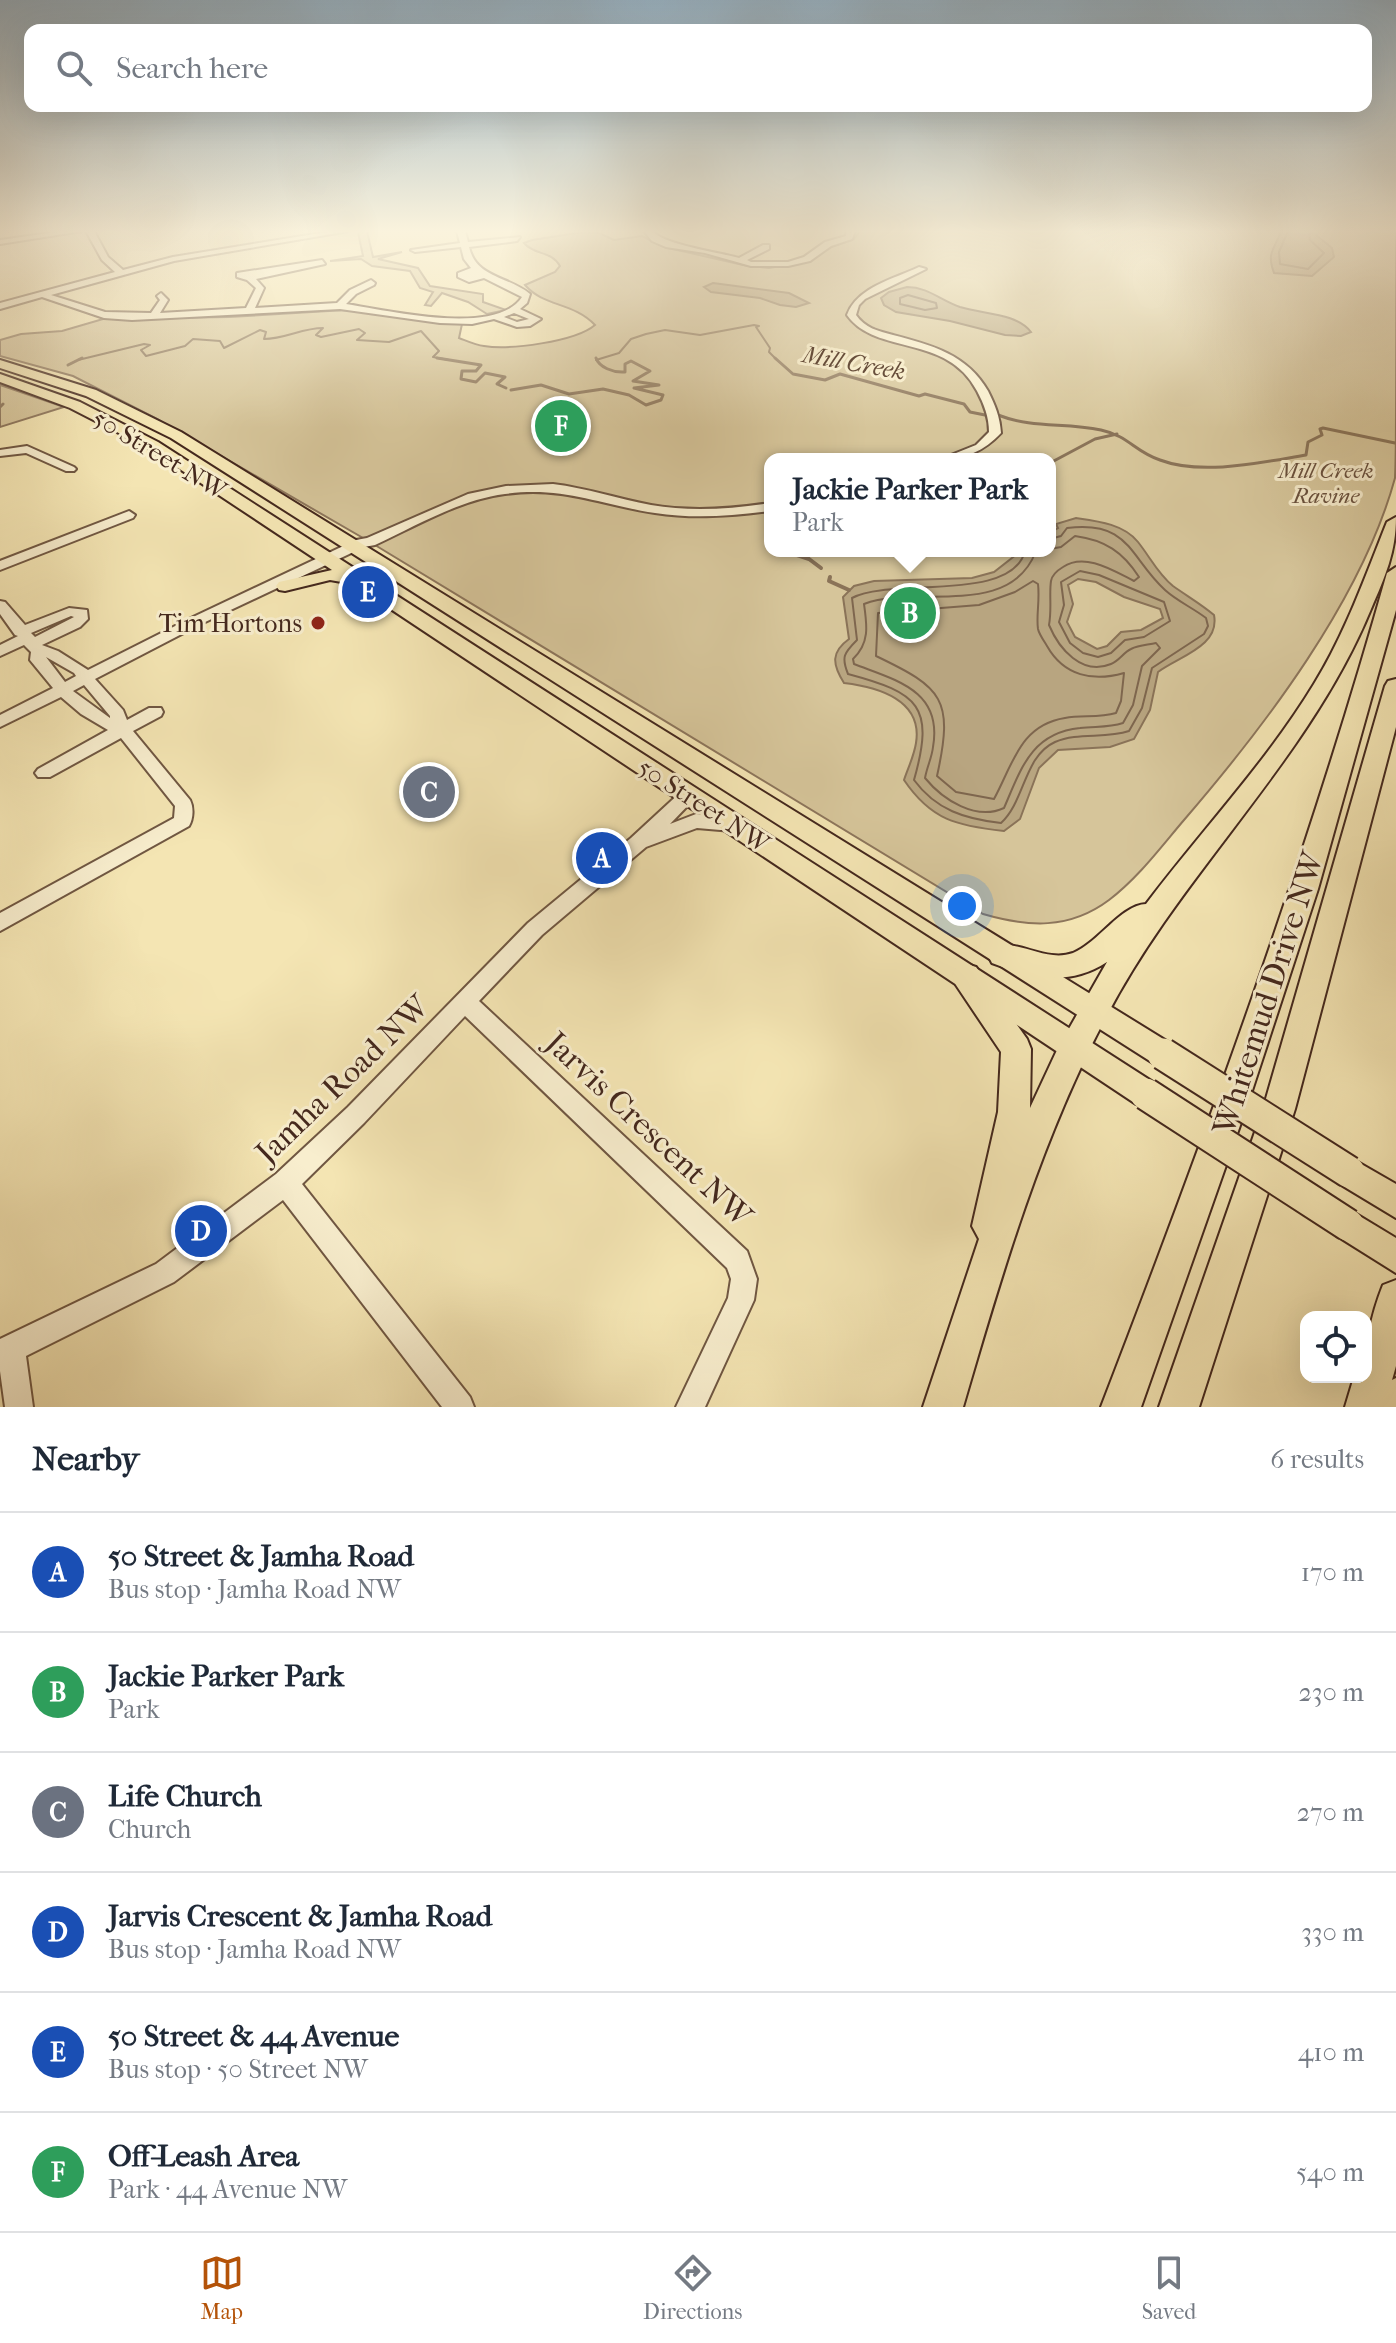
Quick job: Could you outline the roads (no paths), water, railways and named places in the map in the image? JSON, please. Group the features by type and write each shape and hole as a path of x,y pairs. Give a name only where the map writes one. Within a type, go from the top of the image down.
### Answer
{"highway":[{"path":"943,1407 1026,1151 1075,1047 1129,950 1279,752 1323,687 1358,618 1396,522"},
{"name":"Whitemud Drive NW","path":"1121,1407 1212,1162 1253,1039 1376,651 1396,573"},
{"name":"Whitemud Drive NW","path":"1179,1407 1279,1109 1396,686"},
{"path":"1002,955 1047,969 1074,965 1113,942 1174,887"},
{"path":"966,976 1012,1040 1017,1066 1014,1112 995,1189 976,1298"},
{"path":"1365,1407 1396,1298"},
{"path":"1389,1407 1396,1398"}],"main road":[{"name":"50 Street NW","path":"0,364 67,384 140,415 361,547 1396,1202"},
{"name":"50 Street NW","path":"0,378 75,405 127,430 1396,1257"},
{"path":"285,586 330,575 366,584"},
{"path":"689,795 712,787 766,805"}],"street":[{"path":"0,306 31,297"},
{"path":"48,297 104,315 154,316 340,306 422,312 453,321 497,317 515,310 526,297"},
{"path":"154,316 164,300 161,297"},
{"path":"249,311 258,297"},
{"path":"340,306 349,297"},
{"path":"863,297 853,309 854,321 868,330 959,362 977,380 996,427 990,440 961,453"},
{"path":"58,312 75,306"},
{"path":"497,317 515,325 529,324 536,319 515,310"},
{"path":"0,453 20,448 70,469"},
{"path":"0,722 196,621 472,497 506,490 553,488 678,512 726,513 764,508"},
{"path":"0,566 129,515"},
{"path":"87,678 285,586 330,561"},
{"path":"0,605 29,641 54,682 104,724 123,730"},
{"path":"0,651 29,641 87,678 117,714 123,730 184,805 183,821 0,923"},
{"path":"44,773 155,712"},
{"name":"Jamha Road NW","path":"5,1352 165,1273 285,1183 466,1003 535,929 638,843 689,795"},
{"path":"638,843 696,821 733,824"},
{"name":"Jarvis Crescent NW","path":"466,1003 738,1260 744,1279 741,1300 690,1407"},
{"path":"285,1183 460,1407"},
{"path":"5,1352 19,1407"}],"water":[{"path":"749,297 796,297 809,303 796,307"},
{"path":"939,297 960,307 1017,321 1031,332 1021,336 1005,335 896,312 884,305 881,298"},
{"path":"1076,518 1110,524 1125,531 1138,542 1158,571 1173,586 1214,615 1211,635 1196,649 1158,672 1150,710 1134,739 1110,747 1058,750 1039,768 1020,819 1004,831 972,827 946,819 924,804 904,780 916,743 916,728 905,706 884,692 844,683 840,676 836,654 849,639 843,597 854,586 874,581 972,578 994,572 1013,557 1056,557 1056,524","holes":["1078,579 1096,582 1124,597 1160,609 1163,618 1141,630 1121,632 1107,646 1097,649 1075,637 1067,622 1073,604 1068,585"]}],"waterway":[{"name":"Mill Creek","path":"597,360 619,353 631,339 646,334 665,330 700,335 754,325 759,326 756,327 775,358"},
{"name":"Mill Creek","path":"78,360 144,344 150,345 141,350 146,356 185,346 193,339 220,341 224,348 260,330 266,332 264,339 323,328 316,335 321,337 359,329 365,333 357,340 389,342 421,331 439,351 433,357 446,359"},
{"name":"Mill Creek","path":"78,360 82,358"},
{"name":"Mill Creek","path":"437,358 446,359"},
{"name":"Mill Creek","path":"775,358 793,374 825,380 840,374 919,396 925,394 964,404 970,412 985,415"},
{"name":"Mill Creek","path":"446,359 481,365 476,371 462,371 461,379 476,382 485,373 505,377 497,384 506,388"},
{"name":"Mill Creek","path":"68,365 78,360"},
{"name":"Mill Creek","path":"511,390 541,385 569,394 603,389 629,395 646,405 661,400 663,395 634,388 659,385 633,381 650,371 631,361 625,364 625,372 616,372 603,367 597,360"},
{"name":"Mill Creek","path":"0,407 3,404"},
{"name":"Mill Creek","path":"998,415 1024,422 1074,426 1115,434"},
{"name":"Mill Creek","path":"1115,434 1151,457 1194,467 1252,464 1306,455 1308,442 1322,435 1320,429 1323,428 1395,443"},
{"path":"1056,460 1095,439 1115,434"},
{"path":"803,557 821,568"},
{"path":"830,577 829,581 849,590"}],"place":[{"name":"Off-Leash Area","path":"561,426"},
{"name":"50 Street & 44 Avenue","path":"368,592"},
{"name":"Jackie Parker Park","path":"910,613"},
{"name":"Tim Hortons","path":"318,623"},
{"name":"Life Church","path":"429,792"},
{"name":"50 Street & Jamha Road","path":"602,858"},
{"name":"Jarvis Crescent & Jamha Road","path":"201,1231"}],"park label":[{"name":"Mill Creek Ravine","path":"1326,482"}]}
